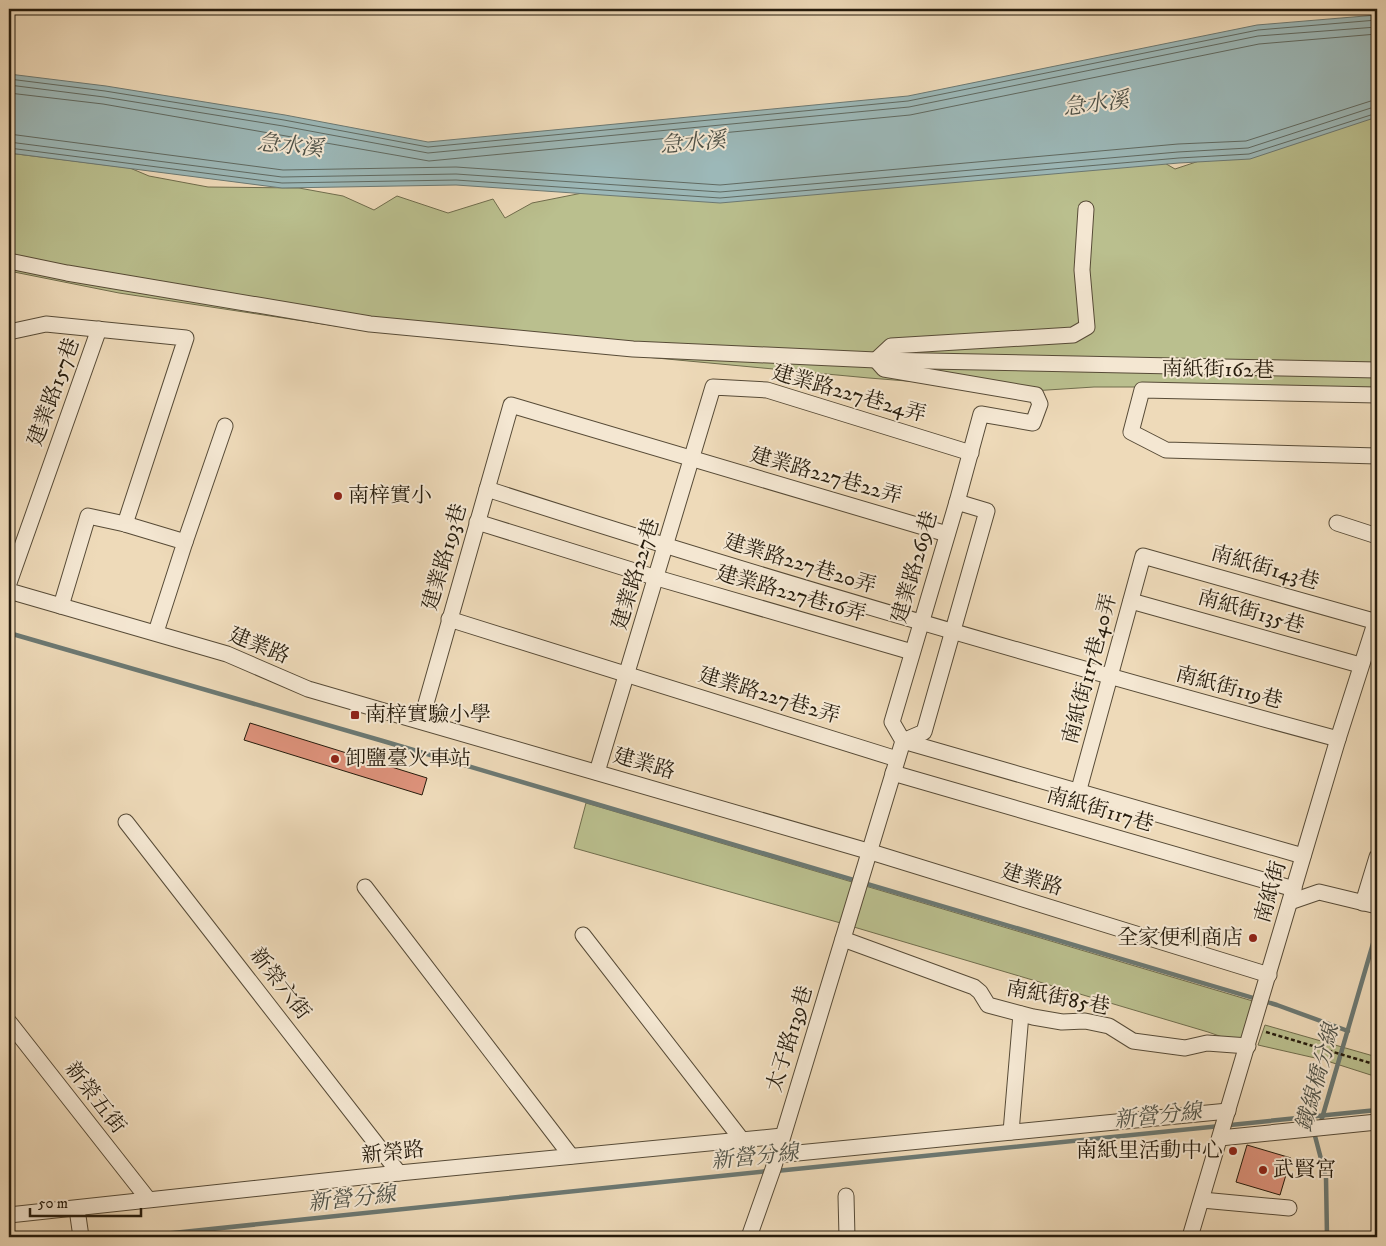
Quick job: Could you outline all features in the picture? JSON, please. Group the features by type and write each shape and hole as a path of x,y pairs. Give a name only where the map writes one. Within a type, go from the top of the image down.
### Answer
{"street":[{"path":"876,360 891,346 1073,335 1087,327 1082,270 1086,209"},
{"path":"9,261 67,273 370,324 633,348 876,360 1377,370"},
{"path":"9,332 46,324 186,338 125,524"},
{"name":"建業路157巷","path":"9,583 99,328"},
{"path":"876,360 884,369 1036,395 1040,404 1033,423 981,414 956,502"},
{"name":"建業路227巷24弄","path":"714,387 767,390 971,453"},
{"name":"建業路227巷","path":"597,772 714,387"},
{"name":"南紙街162巷","path":"1377,395 1142,390 1131,432 1166,450 1377,456"},
{"name":"建業路227巷22弄","path":"511,404 947,534"},
{"name":"建業路193巷","path":"421,721 511,404"},
{"path":"156,632 225,426"},
{"name":"建業路227巷20弄","path":"487,489 666,546 952,632"},
{"name":"建業路269巷","path":"956,502 987,511 924,732 903,741 892,722 956,502"},
{"path":"61,606 88,516 125,524 185,542"},
{"name":"建業路227巷16弄","path":"477,522 657,578 912,652"},
{"path":"1337,523 1377,536"},
{"name":"南紙街117巷40弄","path":"1078,793 1143,556"},
{"name":"南紙街143巷","path":"1143,556 1376,620"},
{"name":"建業路","path":"9,591 227,654 308,688 871,852 1269,975"},
{"name":"南紙街135巷","path":"1131,600 1360,665"},
{"name":"建業路227巷2弄","path":"449,619 628,674 895,766"},
{"name":"南紙街","path":"1190,1237 1360,665 1376,620"},
{"name":"南紙街119巷","path":"952,632 1110,678 1338,738"},
{"path":"871,852 903,741"},
{"name":"南紙街117巷","path":"903,741 1078,793 1303,856"},
{"name":"南紙街117巷","path":"895,766 1292,896"},
{"name":"新榮六街","path":"126,822 399,1173"},
{"name":"太子路139巷","path":"748,1237 775,1162 871,852"},
{"path":"1292,896 1319,892 1370,905 1377,857"},
{"path":"365,888 571,1156"},
{"path":"583,935 742,1140"},
{"name":"南紙街85巷","path":"844,939 974,987 980,992 988,1006 1062,1022 1085,1021 1109,1026 1132,1041 1185,1048 1207,1043 1248,1046"},
{"path":"1011,1132 1021,1014"},
{"name":"新榮五街","path":"9,1022 148,1199"},
{"path":"775,1162 1011,1132 1228,1111"},
{"path":"1220,1138 1332,1127 1359,1122 1377,1122"},
{"name":"新榮路","path":"9,1215 399,1173 782,1136"},
{"path":"846,1196 847,1237"},
{"path":"1202,1200 1289,1208"},
{"path":"77,1209 81,1237"}],"path":[{"path":"1253,1029 1377,1065"}],"green space":[{"path":"1377,102 1377,396 1228,387 1094,387 1032,391 869,378 369,331 119,293 9,271 9,153 130,168 149,176 208,187 299,188 343,196 374,210 397,196 448,213 493,199 505,218 532,203 698,170 1130,143 1175,169"},
{"path":"586,803 1256,1002 1245,1045 1208,1032 837,922 574,848"},
{"path":"1265,1025 1377,1057 1377,1077 1324,1060 1258,1045"}],"water":[{"name":"急水溪","path":"1377,15 1377,117 1250,159 1179,163 720,203 456,185 282,188 9,153 9,74 106,86 285,115 428,142 908,96 1257,25"}],"building":[{"name":"卸鹽臺火車站","path":"250,723 427,778 422,795 244,740"},
{"name":"武賢宮","path":"1247,1145 1291,1158 1280,1195 1236,1182"}],"waterway":[{"path":"9,633 383,741 1277,1005 1348,1031"},
{"name":"鐵線橋分線","path":"1320,1125 1377,930"},
{"name":"新營分線","path":"776,1171 1377,1110"},
{"name":"鐵線橋分線","path":"1317,1132 1315,1136 1326,1178 1327,1237"},
{"name":"新營分線","path":"135,1237 768,1171"}],"place":[{"name":"南梓實小","path":"338,496"},
{"name":"南梓實驗小學","path":"355,715"},
{"name":"卸鹽臺火車站","path":"335,759"},
{"name":"全家便利商店","path":"1253,938"},
{"name":"南紙里活動中心","path":"1233,1151"},
{"name":"武賢宮","path":"1263,1170"}]}
